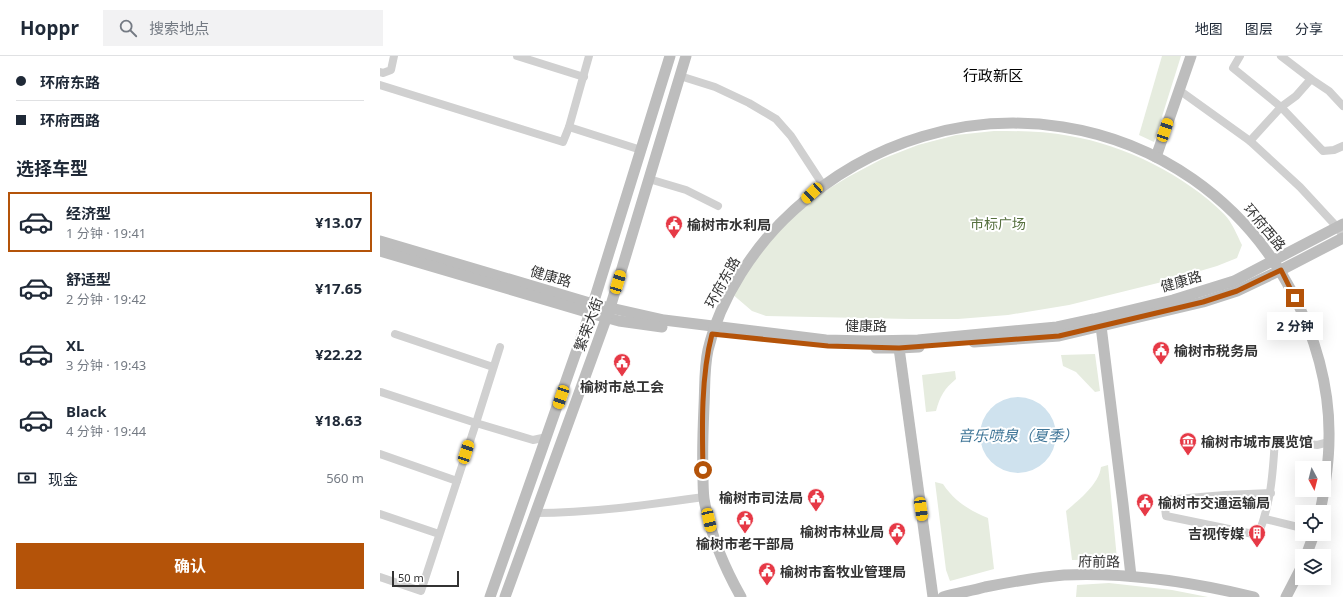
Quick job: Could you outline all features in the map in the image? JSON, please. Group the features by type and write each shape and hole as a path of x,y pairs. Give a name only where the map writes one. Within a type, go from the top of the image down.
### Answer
{"main road":[{"name":"繁荣大街","path":"490,597 592,309 670,56"},
{"name":"繁荣大街","path":"505,597 608,312 686,56"},
{"path":"1156,157 1191,56"},
{"name":"环府东路","path":"741,597 733,583 712,532 704,497 703,441 707,354 720,315 736,283 757,250 783,220 812,193 844,170 879,152 916,137 954,128 994,123"},
{"name":"环府西路","path":"994,123 1033,123 1072,128 1111,138 1156,157 1177,168 1216,196 1254,233 1281,270 1302,309 1317,350 1326,393 1329,442 1326,480 1321,505"},
{"name":"健康路","path":"714,331 826,340 867,341 918,340 1057,327 1094,320 1173,300 1234,281 1274,260 1341,231"},
{"name":"健康路","path":"380,251 592,309 608,312 664,320 714,331 828,346 899,348 1059,336 1203,302 1237,291 1281,270 1341,231"},
{"name":"健康路","path":"380,241 592,309"},
{"path":"1101,326 1131,576"},
{"path":"899,348 933,597"},
{"name":"府前路","path":"943,597 999,584 1064,575 1158,578 1208,586 1254,597"},
{"path":"1286,597 1295,580"}],"street":[{"path":"380,72 383,73 391,70 394,56"},
{"path":"517,56 584,77"},
{"path":"380,85 563,142 569,127 589,56"},
{"path":"1240,56 1233,68 1281,107 1322,151 1334,150 1343,146"},
{"path":"1281,56 1329,91 1343,106"},
{"path":"680,76 715,87 750,103 776,119 791,136 823,185"},
{"path":"1250,141 1281,107 1296,96 1311,79"},
{"path":"1179,90 1250,141 1300,187 1341,231"},
{"path":"569,127 641,150"},
{"path":"648,179 686,190 718,206"},
{"path":"395,334 493,367"},
{"path":"380,577 421,591 500,346"},
{"path":"381,392 533,440 547,437"},
{"path":"1271,493 1164,500 1166,516 1258,535 1265,519 1271,493 1275,439 1317,445 1329,442"},
{"path":"380,454 457,481"},
{"path":"535,513 585,512 704,497"},
{"path":"380,514 440,534"},
{"path":"1265,519 1295,526"}],"green space":[{"path":"1162,56 1181,56 1154,142 1139,135"},
{"name":"市标广场","path":"994,131 1042,132 1091,140 1132,154 1153,164 1191,187 1227,217 1242,245 1237,258 1217,266 1166,281 1069,305 1008,315 958,319 766,316 752,311 731,293 791,212 848,177 882,159 918,145 956,135"},
{"path":"1095,354 1100,391 1095,392 1076,372 1063,366 1061,355"},
{"path":"955,371 956,379 943,393 936,411 926,412 922,375"},
{"path":"1108,465 1117,559 1072,560 1066,511 1082,497 1097,480 1101,467"},
{"path":"935,482 943,484 952,496 963,505 988,518 994,569 950,581 946,570"},
{"path":"1109,583 1172,590 1208,597 1076,597 1077,585"}],"water":[{"name":"音乐喷泉（夏季）","path":"1018,397 1033,400 1045,408 1053,420 1056,435 1053,450 1045,462 1033,470 1018,473 1003,470 991,462 983,450 980,435 983,420 991,408 1003,400"}],"place":[{"name":"榆树市水利局","path":"674,239"},
{"name":"榆树市税务局","path":"1161,365"},
{"name":"榆树市总工会","path":"622,377"},
{"name":"榆树市城市展览馆","path":"1188,456"},
{"name":"榆树市司法局","path":"816,512"},
{"name":"榆树市交通运输局","path":"1145,517"},
{"name":"榆树市老干部局","path":"745,534"},
{"name":"榆树市林业局","path":"897,546"},
{"name":"吉视传媒","path":"1257,548"},
{"name":"榆树市畜牧业管理局","path":"767,586"}],"district":[{"name":"行政新区","path":"993,75"}],"route":[{"path":"703,470 705,375 707,354 712,334 828,346 899,348 1059,336 1203,302 1237,291 1281,270 1295,298"}]}
